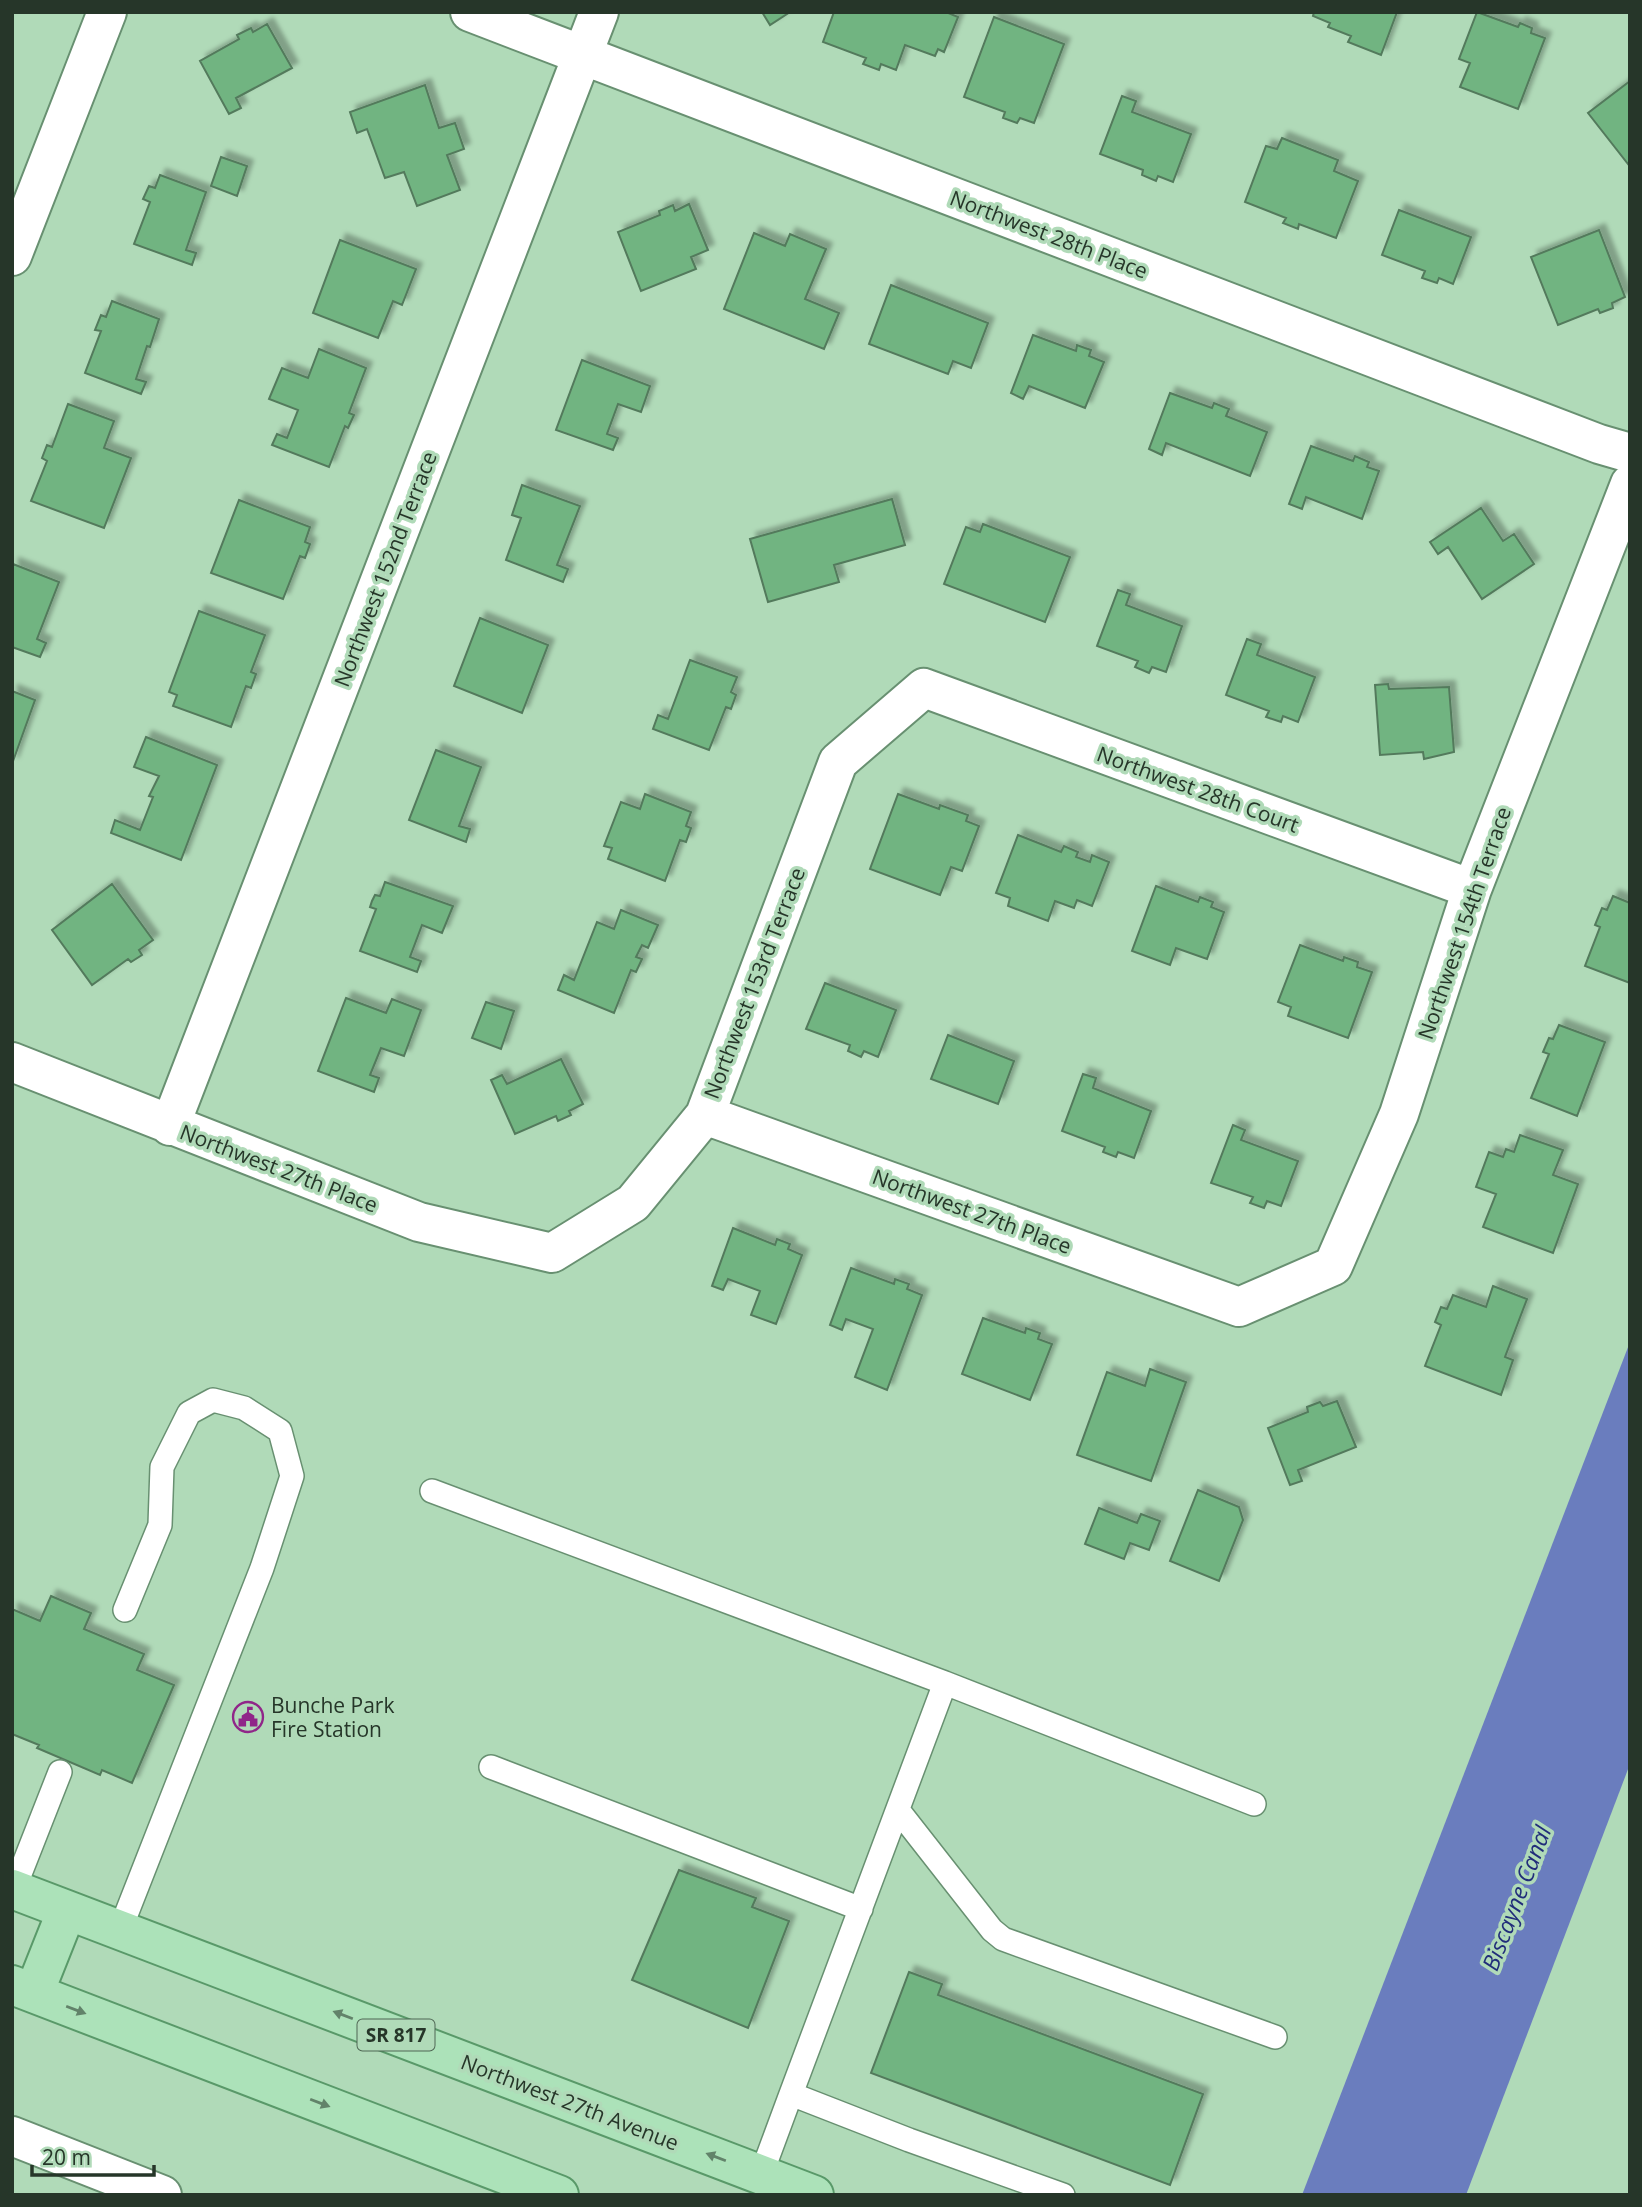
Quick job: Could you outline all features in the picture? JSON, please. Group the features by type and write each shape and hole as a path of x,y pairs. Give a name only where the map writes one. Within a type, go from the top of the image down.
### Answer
{"main road":[{"name":"Northwest 27th Avenue","path":"13,1889 782,2186"},
{"path":"67,1910 23,1989 559,2195"}],"street":[{"path":"12,256 107,12"},
{"name":"Northwest 28th Place","path":"470,12 1599,444 1630,453"},
{"name":"Northwest 152nd Terrace","path":"170,1126 599,12"},
{"name":"Northwest 154th Terrace","path":"1239,1307 1333,1266 1399,1114 1472,889 1630,484"},
{"name":"Northwest 28th Court","path":"924,688 1472,889"},
{"name":"Northwest 153rd Terrace","path":"552,1253 633,1203 705,1115 838,762 924,688"},
{"name":"Northwest 27th Place","path":"12,1062 419,1222 552,1253"},
{"name":"Northwest 27th Place","path":"705,1115 1239,1307"},
{"path":"12,2136 162,2195"}],"lane":[{"path":"120,1930 262,1568 292,1476 280,1431 244,1408 213,1400 189,1413 162,1467 160,1525 125,1610"},
{"path":"432,1491 945,1682 1254,1804"},
{"path":"782,2186 791,2094 945,1682"},
{"path":"491,1767 861,1909"},
{"path":"13,1889 60,1772"},
{"path":"898,1810 992,1930 1003,1939 1275,2037"},
{"path":"791,2094 1063,2195"}],"water":[{"name":"Biscayne Canal","path":"1630,1342 1630,1764 1466,2195 1302,2195"}],"building":[{"path":"762,12 790,12 770,25"},
{"path":"834,12 946,12 958,17 944,52 938,49 935,56 905,45 896,70 881,64 879,70 863,64 866,58 823,42"},
{"path":"1314,12 1397,12 1381,55 1348,42 1351,36 1328,27 1330,23 1313,16"},
{"path":"1477,12 1518,27 1520,23 1532,28 1531,33 1545,38 1518,109 1460,87 1470,63 1459,59"},
{"path":"994,17 1064,44 1034,123 1020,118 1017,123 1003,118 1005,112 964,97"},
{"path":"267,24 292,68 236,98 241,108 229,114 200,61 239,39 237,35 251,28 253,32"},
{"path":"1630,81 1630,162 1628,164 1588,113"},
{"path":"425,85 439,128 455,123 464,149 447,155 460,190 417,206 404,172 385,178 367,129 357,133 350,112"},
{"path":"1122,96 1136,101 1132,112 1191,134 1173,182 1158,176 1156,181 1142,175 1143,170 1100,154"},
{"path":"1282,138 1338,160 1334,171 1358,181 1336,238 1299,224 1298,229 1283,223 1286,218 1245,202 1266,146 1277,149"},
{"path":"221,157 247,166 237,196 211,186"},
{"path":"160,175 206,192 186,250 196,253 192,265 134,244 150,202 143,199 149,186 155,188"},
{"path":"689,204 708,250 691,257 696,269 641,291 618,232 660,215 659,211 673,205 675,211"},
{"path":"1399,210 1471,237 1453,284 1439,278 1437,283 1422,278 1425,271 1382,255"},
{"path":"1599,230 1625,297 1612,303 1613,308 1600,313 1598,309 1558,325 1531,257"},
{"path":"754,233 785,246 790,234 826,249 805,299 839,313 824,349 724,309"},
{"path":"340,240 416,269 402,305 393,301 378,338 313,313"},
{"path":"891,285 988,323 971,368 953,361 948,374 869,344"},
{"path":"112,301 159,319 136,379 146,382 141,394 85,373 101,331 95,330 101,315 106,317"},
{"path":"1033,335 1076,351 1077,345 1091,350 1089,356 1104,362 1085,408 1029,386 1023,399 1011,393"},
{"path":"319,349 366,368 349,413 354,415 348,428 345,426 329,467 272,445 277,434 287,438 298,410 269,399 282,368 308,378"},
{"path":"582,360 650,386 641,412 618,404 607,434 618,438 613,450 556,430"},
{"path":"1170,393 1212,408 1214,403 1229,409 1226,416 1267,432 1250,476 1166,443 1162,455 1149,449"},
{"path":"68,404 114,421 104,448 131,458 104,528 31,501 47,461 42,458 47,445 52,447"},
{"path":"1311,446 1353,461 1355,456 1369,462 1367,467 1379,471 1362,519 1306,497 1302,509 1289,504"},
{"path":"522,485 580,506 557,565 568,569 563,582 506,560 521,518 512,515"},
{"path":"892,499 905,545 834,565 839,582 768,602 750,539"},
{"path":"239,500 310,527 305,542 310,544 305,558 300,556 283,599 211,573"},
{"path":"1481,508 1503,541 1514,534 1534,564 1482,599 1448,547 1438,554 1430,542"},
{"path":"983,524 1070,557 1045,622 944,584 966,527 980,532"},
{"path":"13,564 59,582 37,639 46,643 40,657 12,647"},
{"path":"1118,590 1130,594 1126,605 1182,626 1166,672 1152,667 1149,673 1135,667 1138,661 1097,646"},
{"path":"199,611 265,635 251,672 256,674 251,688 246,686 231,727 173,706 177,695 169,692"},
{"path":"480,618 548,645 522,713 454,686"},
{"path":"1247,639 1261,644 1257,655 1315,677 1298,722 1283,716 1281,722 1266,717 1269,711 1226,695"},
{"path":"690,660 737,677 731,692 736,695 731,709 726,707 709,750 653,729 658,715 668,719"},
{"path":"1388,684 1389,689 1449,687 1454,752 1424,759 1423,752 1380,755 1375,685"},
{"path":"12,691 35,700 12,764"},
{"path":"146,737 217,765 181,860 111,833 115,820 140,830 153,797 149,796 159,776 134,767"},
{"path":"436,750 481,767 459,826 470,829 466,842 409,820"},
{"path":"645,794 691,812 686,826 691,828 686,842 680,840 665,881 608,859 612,848 604,846 621,802 640,809"},
{"path":"898,794 939,809 940,805 968,815 966,821 979,826 962,871 951,867 940,895 870,869"},
{"path":"1018,835 1061,852 1064,846 1078,852 1076,857 1090,862 1092,855 1109,862 1092,906 1077,900 1074,908 1055,901 1048,921 1008,906 1010,898 996,893"},
{"path":"385,882 453,906 442,933 422,925 410,957 421,961 417,972 360,951 376,909 370,907 372,901 375,895 380,896"},
{"path":"112,884 153,940 139,950 142,955 131,962 128,959 92,985 52,930"},
{"path":"1156,886 1198,902 1200,897 1213,902 1211,907 1224,912 1207,959 1176,948 1170,965 1132,951"},
{"path":"1613,896 1630,903 1630,983 1585,966 1600,927 1595,925 1602,908 1607,910"},
{"path":"621,910 658,925 648,948 642,945 636,957 642,959 636,972 631,970 614,1013 558,990 564,975 574,980 597,922 614,929"},
{"path":"1300,945 1343,961 1344,957 1358,962 1357,967 1372,972 1348,1038 1288,1016 1291,1007 1278,1002"},
{"path":"825,983 896,1010 878,1057 864,1051 861,1057 848,1051 850,1045 806,1029"},
{"path":"346,998 386,1013 392,999 421,1010 404,1056 381,1048 370,1075 379,1078 374,1092 318,1071"},
{"path":"486,1002 514,1011 501,1049 472,1038"},
{"path":"1559,1025 1605,1042 1577,1116 1531,1098 1549,1054 1543,1052"},
{"path":"948,1035 1014,1061 998,1104 931,1079"},
{"path":"561,1059 583,1104 569,1111 571,1115 558,1121 556,1116 515,1134 491,1080 502,1075 507,1084"},
{"path":"1083,1074 1096,1078 1093,1088 1151,1111 1134,1158 1118,1152 1116,1157 1103,1152 1105,1147 1062,1131"},
{"path":"1233,1125 1245,1130 1241,1140 1298,1161 1281,1206 1267,1201 1264,1208 1250,1203 1253,1197 1211,1183"},
{"path":"1520,1135 1563,1150 1553,1175 1578,1184 1553,1253 1483,1227 1496,1194 1476,1187 1489,1152 1503,1157 1506,1149 1514,1152"},
{"path":"733,1228 775,1245 777,1239 790,1244 788,1249 802,1255 776,1324 751,1315 760,1291 728,1279 723,1290 712,1286"},
{"path":"851,1268 894,1284 895,1279 909,1284 907,1289 922,1295 887,1390 855,1377 873,1329 846,1319 842,1330 830,1325"},
{"path":"1493,1286 1527,1299 1505,1357 1513,1360 1501,1395 1425,1366 1441,1325 1435,1322 1441,1307 1447,1309 1453,1295 1486,1307"},
{"path":"983,1318 1025,1333 1026,1328 1040,1333 1038,1339 1052,1344 1030,1400 962,1374"},
{"path":"1150,1369 1186,1382 1151,1481 1077,1455 1107,1372 1145,1386"},
{"path":"1337,1401 1356,1447 1298,1470 1302,1481 1290,1485 1268,1428 1308,1412 1307,1407 1320,1402 1323,1406"},
{"path":"1198,1490 1239,1507 1243,1520 1219,1581 1170,1561"},
{"path":"1099,1508 1137,1523 1141,1514 1160,1521 1149,1550 1130,1543 1124,1559 1085,1544"},
{"path":"51,1596 91,1613 84,1629 144,1654 137,1670 174,1685 132,1783 102,1770 100,1775 37,1748 39,1745 12,1734 12,1609 40,1621"},
{"path":"679,1870 756,1898 752,1907 789,1921 748,2028 632,1980"},
{"path":"909,1972 942,1984 938,1995 1203,2094 1170,2185 871,2073"}],"place":[{"name":"Bunche Park Fire Station","path":"248,1717"}]}
